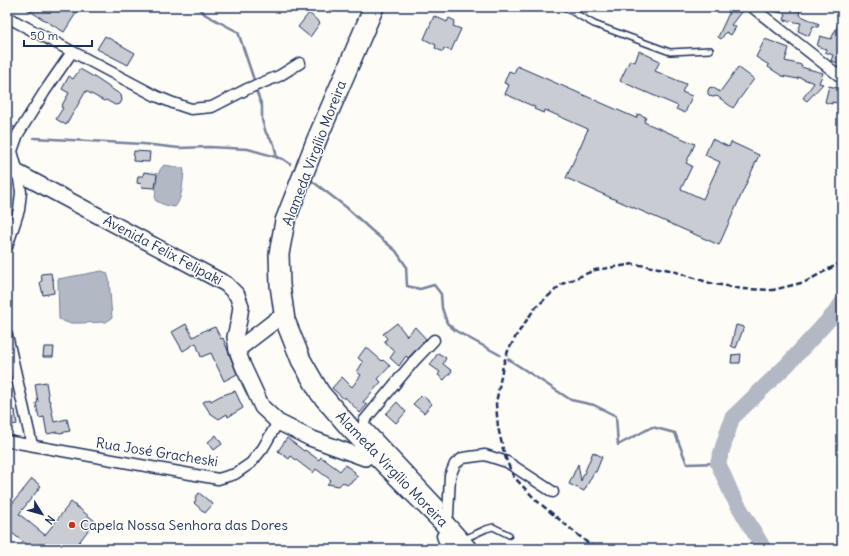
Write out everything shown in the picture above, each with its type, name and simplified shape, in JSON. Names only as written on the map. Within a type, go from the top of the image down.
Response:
[{"type":"highway","name":"Alameda Virgílio Moreira","points":[[364,7],[309,135],[276,219],[270,253],[270,285],[276,320],[292,364],[312,399],[365,458],[434,526],[453,539]]},
{"type":"highway","name":"Alameda Virgílio Moreira","points":[[374,7],[285,221],[279,254],[280,285],[285,320],[301,360],[320,393],[453,539]]},
{"type":"street","points":[[752,7],[842,78]]},
{"type":"street","points":[[7,17],[156,96],[191,109],[212,107],[247,89],[279,76],[300,63]]},
{"type":"street","points":[[7,247],[19,210],[21,192],[12,170],[12,151],[18,134],[72,52]]},
{"type":"street","name":"Avenida Felix Felipaki","points":[[12,170],[226,284],[237,295],[240,306],[239,320],[235,337],[237,350],[242,366],[262,407],[278,422],[310,438],[365,458]]},
{"type":"street","points":[[237,350],[276,320]]},
{"type":"street","points":[[7,335],[32,445]]},
{"type":"street","points":[[434,340],[414,361],[364,421],[364,425],[453,539]]},
{"type":"street","name":"Rua José Gracheski","points":[[7,441],[218,479],[235,474],[251,463],[263,448],[278,422]]},
{"type":"street","points":[[453,539],[450,476],[455,464],[463,458],[485,455],[507,462],[553,492]]},
{"type":"lane","points":[[564,7],[594,24],[670,52],[710,50]]},
{"type":"lane","points":[[453,539],[493,528],[509,536]]},
{"type":"shaded area","points":[[164,165],[183,168],[184,171],[181,195],[175,207],[164,205],[155,200],[157,176]]},
{"type":"shaded area","points":[[102,271],[107,273],[109,279],[112,318],[106,322],[81,323],[68,323],[59,319],[58,279]]},
{"type":"building","points":[[23,7],[80,7],[64,32]]},
{"type":"building","points":[[723,7],[745,7],[731,25],[736,27],[731,35],[726,32],[721,39],[718,37],[729,13]]},
{"type":"building","points":[[768,7],[789,7],[800,12],[799,15],[819,24],[818,27],[813,26],[809,36],[798,31],[801,23],[784,20],[786,14],[768,10]]},
{"type":"building","points":[[309,13],[320,23],[310,37],[298,27]]},
{"type":"building","points":[[434,16],[447,22],[449,18],[455,21],[453,26],[461,29],[451,51],[444,48],[443,52],[435,48],[436,45],[424,39]]},
{"type":"building","points":[[842,17],[842,53],[839,63],[831,61],[833,55],[825,52],[826,49],[817,46],[820,36],[831,39]]},
{"type":"building","points":[[105,36],[135,53],[128,65],[97,49]]},
{"type":"building","points":[[765,39],[789,48],[785,61],[802,65],[801,67],[823,73],[819,83],[823,84],[807,101],[803,98],[814,83],[798,77],[798,79],[782,76],[768,67],[769,65],[756,57]]},
{"type":"building","points":[[639,51],[660,61],[655,71],[686,84],[682,92],[692,96],[685,113],[676,109],[678,106],[620,81],[630,60],[635,62]]},
{"type":"building","points":[[517,66],[636,118],[638,114],[646,117],[644,122],[695,144],[686,163],[692,166],[681,189],[703,199],[720,162],[705,155],[712,139],[729,147],[731,142],[759,155],[719,245],[566,178],[588,129],[545,110],[544,113],[541,112],[534,109],[535,107],[505,94],[509,85],[504,83],[509,71],[514,73]]},
{"type":"building","points":[[738,67],[754,79],[733,108],[717,96],[710,96],[708,91],[709,88],[712,87],[720,92]]},
{"type":"building","points":[[80,69],[121,95],[122,100],[120,104],[115,105],[86,91],[66,125],[56,119],[63,108],[61,107],[69,93],[62,89],[69,76],[73,79]]},
{"type":"building","points":[[829,86],[841,89],[837,103],[832,102],[832,104],[825,102]]},
{"type":"building","points":[[134,151],[150,152],[149,162],[133,161]]},
{"type":"building","points":[[144,172],[157,174],[155,188],[141,187],[142,184],[137,183],[138,176],[143,176]]},
{"type":"building","points":[[51,273],[54,293],[43,295],[40,282],[42,281],[41,274]]},
{"type":"building","points":[[397,323],[407,336],[415,327],[426,339],[408,358],[406,356],[399,366],[390,358],[395,351],[385,343],[387,338],[383,334]]},
{"type":"building","points":[[186,324],[193,337],[207,329],[215,327],[221,339],[223,338],[237,374],[224,381],[211,353],[201,357],[196,343],[183,351],[172,332]]},
{"type":"building","points":[[736,325],[744,327],[736,348],[731,346]]},
{"type":"building","points":[[44,347],[54,347],[53,357],[43,357]]},
{"type":"building","points":[[366,347],[390,366],[378,379],[381,382],[363,402],[367,405],[360,413],[345,397],[344,399],[332,388],[342,377],[352,387],[361,375],[357,372],[363,362],[358,358]]},
{"type":"building","points":[[438,353],[446,358],[443,364],[452,371],[444,380],[438,375],[440,372],[430,365]]},
{"type":"building","points":[[741,354],[740,363],[731,363],[732,355]]},
{"type":"building","points":[[46,382],[54,422],[67,419],[70,431],[47,434],[44,417],[39,418],[36,403],[38,402],[35,384]]},
{"type":"building","points":[[235,391],[243,408],[228,417],[227,414],[219,419],[210,413],[203,402],[210,399],[211,401]]},
{"type":"building","points":[[422,395],[432,404],[424,413],[413,404]]},
{"type":"building","points":[[397,402],[406,412],[396,423],[386,414]]},
{"type":"building","points":[[15,410],[17,424],[7,426],[7,411]]},
{"type":"building","points":[[216,435],[222,444],[214,450],[208,442]]},
{"type":"building","points":[[287,438],[304,451],[305,450],[319,460],[321,457],[340,471],[345,465],[355,472],[354,474],[358,477],[347,485],[343,482],[339,486],[327,484],[331,480],[316,469],[313,473],[291,456],[289,459],[278,451]]},
{"type":"building","points":[[593,452],[602,457],[596,472],[594,472],[584,491],[569,484],[578,464],[581,481]]},
{"type":"building","points":[[32,479],[41,486],[19,514],[45,535],[71,502],[95,521],[74,549],[67,543],[62,549],[32,549],[7,529],[7,510]]},
{"type":"building","points":[[199,493],[213,504],[205,513],[194,503],[196,500],[195,498]]},
{"type":"waterway","points":[[197,7],[206,15],[238,32],[254,80]]},
{"type":"waterway","points":[[257,93],[262,106],[262,120],[266,133],[274,144],[277,158]]},
{"type":"waterway","points":[[7,125],[16,128]]},
{"type":"waterway","points":[[34,138],[143,144],[179,148],[209,147],[248,149],[283,159],[290,164]]},
{"type":"waterway","points":[[312,181],[346,207],[396,251],[406,266],[407,286],[420,289],[434,285],[441,294],[442,308],[447,323],[456,331],[500,355]]},
{"type":"waterway","points":[[764,549],[732,495],[718,463],[732,418],[787,365],[834,314],[842,303]]},
{"type":"waterway","points":[[508,359],[571,400],[594,405],[616,416],[618,445],[652,427],[675,433],[687,464],[718,463]]},
{"type":"railway","points":[[595,549],[537,501],[514,477],[503,449],[498,427],[496,404],[503,365],[516,336],[535,308],[562,284],[595,270],[634,264],[670,270],[710,283],[742,289],[773,290],[805,282],[842,261]]},
{"type":"place","name":"Capela Nossa Senhora das Dores","points":[[72,525]]}]
